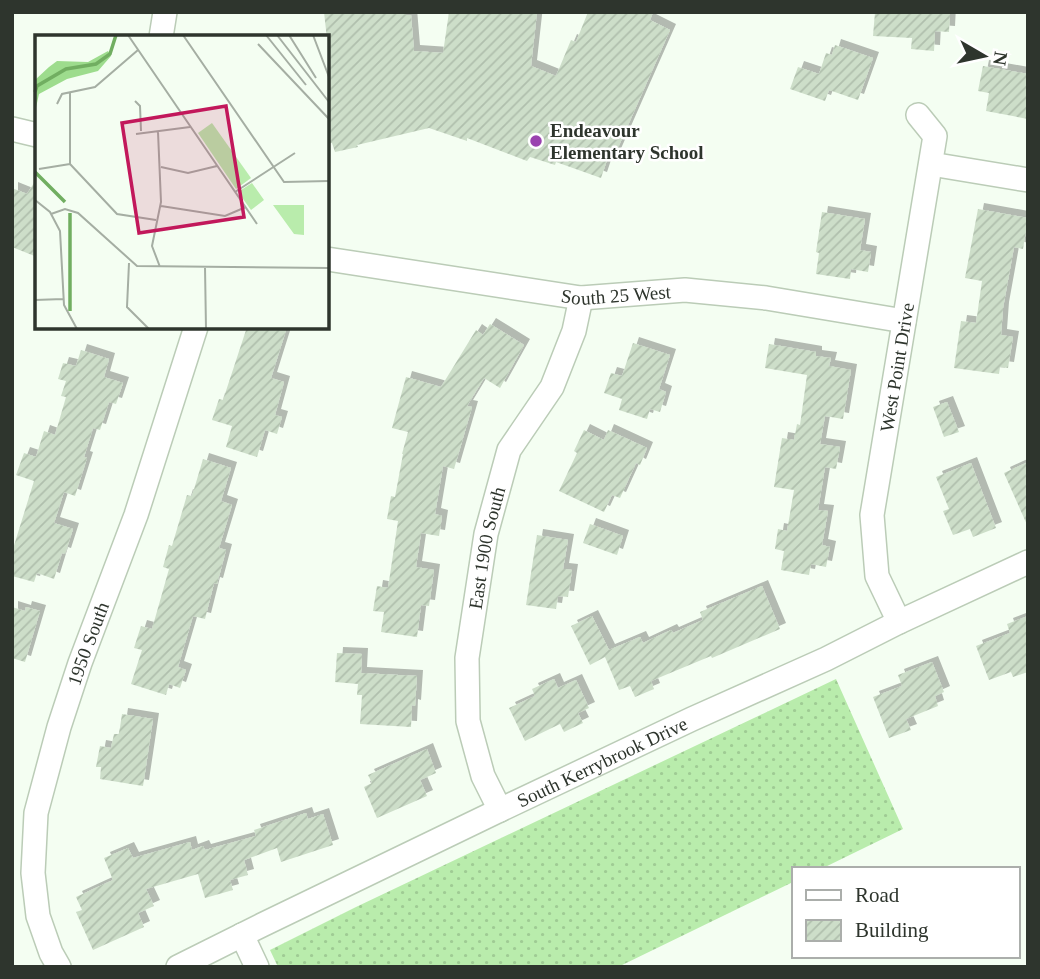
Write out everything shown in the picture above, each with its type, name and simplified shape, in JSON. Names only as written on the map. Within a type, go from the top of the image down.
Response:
[{"type":"street","points":[[161,35],[164,12]]},
{"type":"street","name":"West Point Drive","points":[[899,622],[877,576],[872,514],[935,136],[918,115]]},
{"type":"street","points":[[12,129],[35,135]]},
{"type":"street","points":[[931,164],[1028,180]]},
{"type":"street","name":"South 25 West","points":[[329,259],[581,298],[685,290],[766,298],[904,321]]},
{"type":"street","name":"East 1900 South","points":[[500,810],[484,776],[468,721],[467,658],[486,534],[509,450],[552,387],[574,331],[581,298]]},
{"type":"street","name":"1950 South","points":[[59,967],[38,916],[33,873],[36,813],[63,714],[136,515],[195,329]]},
{"type":"street","name":"South Kerrybrook Drive","points":[[178,967],[500,810],[1028,562]]},
{"type":"street","points":[[242,934],[257,967]]},
{"type":"green space","points":[[836,679],[903,829],[825,867],[792,867],[792,882],[618,967],[278,967],[270,950]]},
{"type":"building","name":"Endeavour Elementary School","points":[[324,12],[406,12],[406,15],[411,15],[414,51],[443,53],[449,12],[537,12],[531,66],[556,76],[571,40],[576,42],[588,12],[653,12],[650,20],[670,30],[613,159],[608,157],[601,178],[556,162],[555,165],[530,157],[527,161],[467,138],[467,141],[429,128],[335,152],[332,143],[329,144],[330,66],[329,35],[327,35]]},
{"type":"building","points":[[875,12],[950,12],[949,32],[935,31],[934,51],[911,49],[912,38],[873,36]]},
{"type":"building","points":[[835,45],[873,58],[858,100],[829,90],[825,101],[790,89],[798,67],[819,74],[826,53],[832,55]]},
{"type":"building","points":[[983,66],[1028,74],[1028,119],[986,111],[989,93],[978,91]]},
{"type":"building","points":[[35,181],[35,256],[12,247],[12,188],[27,194]]},
{"type":"building","points":[[978,209],[1028,218],[1023,249],[1014,247],[1001,335],[1013,337],[1008,368],[1000,367],[999,374],[954,368],[961,321],[976,323],[982,281],[965,278]]},
{"type":"building","points":[[822,212],[865,219],[860,250],[871,252],[868,272],[851,269],[850,279],[816,274],[819,253],[816,252]]},
{"type":"building","points":[[490,324],[524,345],[500,388],[484,378],[467,406],[472,407],[454,469],[443,466],[435,514],[442,516],[439,536],[421,533],[416,567],[434,570],[429,606],[421,605],[417,637],[381,632],[384,612],[373,611],[377,586],[388,588],[398,521],[387,519],[391,496],[395,497],[408,432],[392,428],[406,377],[441,387],[476,330],[483,335]]},
{"type":"building","points":[[246,329],[286,329],[271,378],[284,382],[275,415],[282,417],[277,434],[265,430],[257,457],[226,447],[232,426],[212,420],[219,399],[223,400]]},
{"type":"building","points":[[633,343],[670,355],[659,389],[666,392],[660,412],[650,409],[647,419],[619,410],[622,399],[604,393],[611,373],[622,376]]},
{"type":"building","points":[[769,344],[816,352],[816,356],[831,358],[829,366],[851,370],[843,419],[825,416],[820,444],[840,447],[836,469],[825,467],[818,510],[828,511],[822,545],[830,547],[826,567],[811,564],[809,575],[781,570],[784,551],[775,549],[778,529],[787,531],[794,490],[774,487],[782,438],[794,440],[797,424],[800,425],[807,375],[765,368]]},
{"type":"building","points":[[81,350],[109,359],[104,377],[123,383],[116,404],[109,402],[100,430],[93,428],[75,496],[64,492],[54,523],[73,529],[54,579],[37,573],[34,582],[12,576],[12,552],[34,481],[16,475],[24,453],[36,457],[44,431],[55,435],[66,397],[61,396],[66,381],[58,379],[63,363],[76,366]]},
{"type":"building","points":[[947,402],[959,432],[944,437],[933,407]]},
{"type":"building","points":[[584,430],[604,440],[608,430],[647,448],[640,465],[636,463],[620,498],[612,495],[604,512],[559,491],[577,453],[574,451]]},
{"type":"building","points":[[203,459],[231,468],[221,501],[232,505],[219,548],[226,550],[205,619],[193,616],[178,667],[186,670],[180,688],[169,684],[166,695],[131,684],[142,650],[134,648],[141,626],[152,629],[169,569],[163,567],[169,545],[172,546],[187,495],[192,496]]},
{"type":"building","points":[[1028,462],[1028,527],[1004,473]]},
{"type":"building","points":[[971,463],[996,528],[973,537],[970,529],[953,535],[943,511],[949,509],[936,477]]},
{"type":"building","points":[[590,524],[623,536],[617,555],[583,543]]},
{"type":"building","points":[[537,535],[568,540],[563,569],[572,570],[568,597],[558,596],[556,609],[526,605]]},
{"type":"building","points":[[762,586],[780,629],[651,681],[654,689],[635,697],[630,686],[619,690],[605,657],[590,665],[571,626],[592,616],[609,650],[640,637],[643,643],[671,630],[673,633],[703,620],[700,612]]},
{"type":"building","points":[[12,607],[25,611],[26,607],[40,611],[25,662],[12,658]]},
{"type":"building","points":[[1028,616],[1028,672],[1013,677],[1011,672],[989,680],[976,646],[1010,633],[1007,624]]},
{"type":"building","points":[[337,653],[362,654],[361,673],[417,676],[411,727],[360,724],[362,695],[357,695],[358,684],[335,682]]},
{"type":"building","points":[[932,662],[944,692],[935,696],[938,706],[906,719],[911,730],[889,738],[873,697],[902,686],[898,675]]},
{"type":"building","points":[[554,679],[558,688],[576,680],[589,708],[578,713],[583,723],[564,732],[560,724],[525,741],[509,708],[535,696],[532,689]]},
{"type":"building","points":[[122,714],[153,719],[143,786],[100,779],[101,767],[96,767],[100,746],[111,748],[114,734],[119,734]]},
{"type":"building","points":[[427,749],[436,773],[420,780],[427,796],[377,818],[364,787],[372,783],[368,775]]},
{"type":"building","points":[[306,813],[308,819],[323,814],[333,845],[281,862],[277,848],[244,860],[248,875],[230,880],[233,890],[205,898],[198,874],[146,889],[154,906],[138,913],[144,927],[93,950],[76,912],[82,910],[76,897],[113,880],[104,858],[128,848],[133,858],[190,842],[192,850],[203,846],[205,850],[256,836],[254,830]]},
{"type":"place","name":"Endeavour Elementary School","points":[[536,141]]}]
